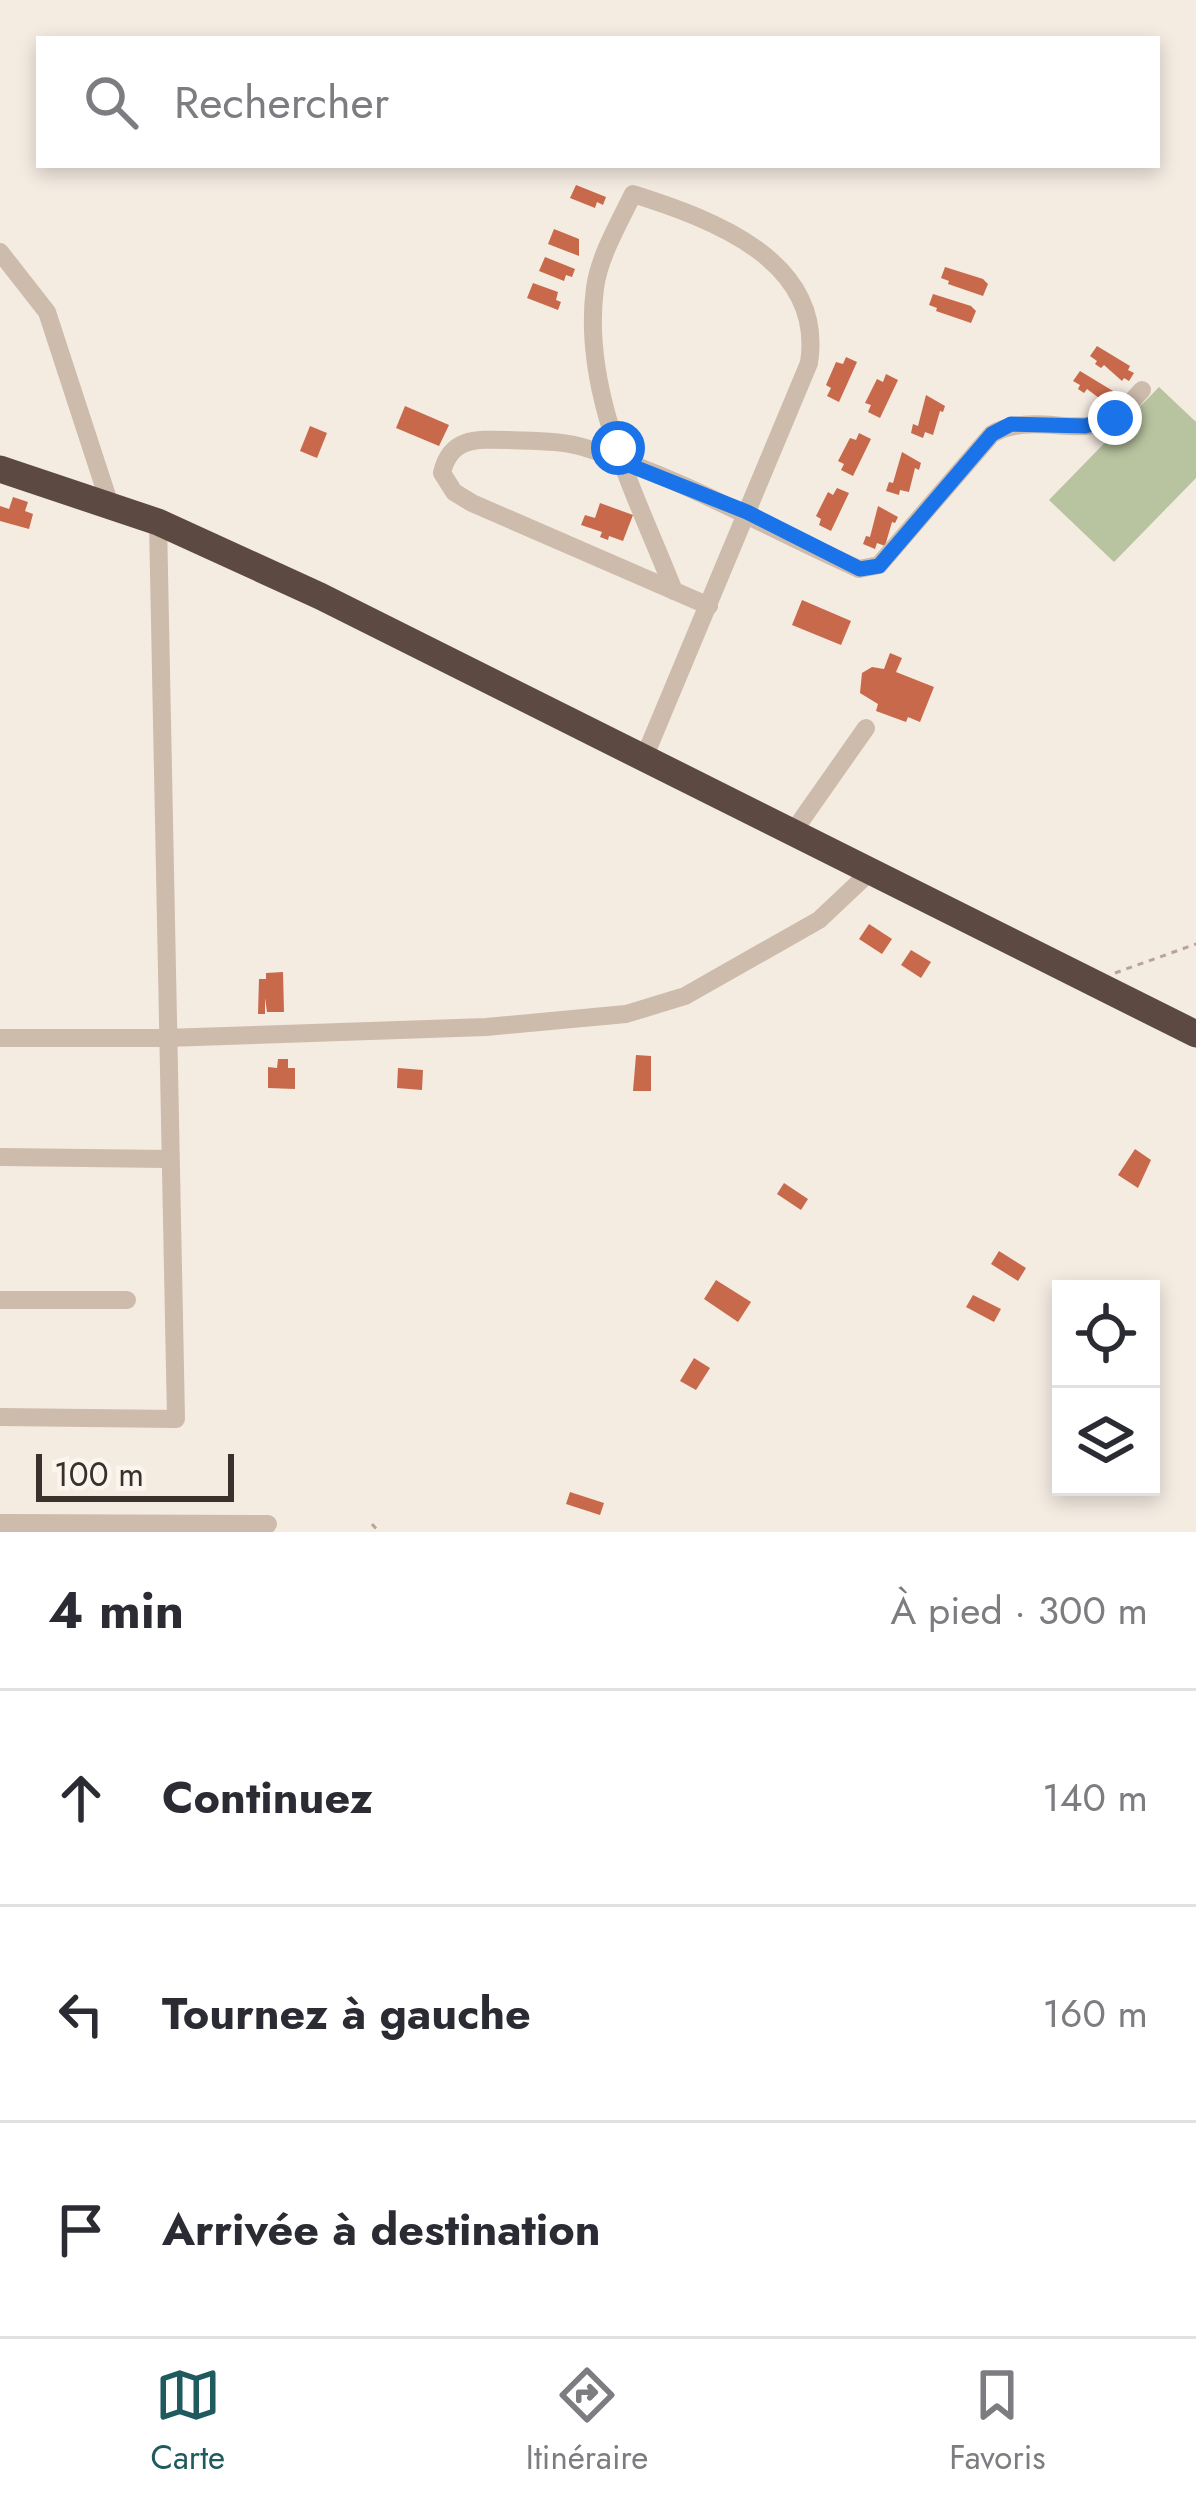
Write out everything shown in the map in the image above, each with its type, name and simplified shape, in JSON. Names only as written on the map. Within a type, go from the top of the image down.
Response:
[{"type":"highway","points":[[0,469],[158,522],[320,596],[1196,1034]]},
{"type":"street","points":[[644,758],[809,363],[813,339],[796,288],[773,260],[726,230],[633,194],[595,284],[593,334],[599,385],[674,591]]},
{"type":"street","points":[[0,252],[47,312],[110,505]]},
{"type":"street","points":[[709,606],[472,503],[454,492],[442,472],[446,454],[455,446],[488,440],[546,441],[587,448],[747,512],[860,569],[879,566],[992,434],[1011,424],[1085,426],[1115,418],[1142,390]]},
{"type":"street","points":[[0,1417],[176,1419],[158,522]]},
{"type":"street","points":[[793,832],[866,728]]},
{"type":"street","points":[[0,1038],[166,1038],[486,1027],[626,1014],[685,996],[819,920],[871,871]]},
{"type":"street","points":[[0,1157],[169,1159]]},
{"type":"street","points":[[0,1300],[127,1300]]},
{"type":"street","points":[[0,1523],[268,1524]]},
{"type":"path","points":[[1090,981],[1196,944]]},
{"type":"path","points":[[372,1524],[379,1532]]},
{"type":"green space","points":[[1159,387],[1196,422],[1196,478],[1114,562],[1049,500]]},
{"type":"building","points":[[576,185],[606,197],[603,205],[597,202],[595,208],[570,198]]},
{"type":"building","points":[[554,229],[579,239],[579,256],[548,244]]},
{"type":"building","points":[[545,257],[575,269],[572,277],[566,275],[564,281],[539,271]]},
{"type":"building","points":[[945,267],[983,279],[988,284],[983,296],[948,284],[941,278]]},
{"type":"building","points":[[533,283],[558,292],[558,310],[527,298]]},
{"type":"building","points":[[933,294],[971,306],[976,311],[971,323],[936,311],[929,305]]},
{"type":"building","points":[[1097,346],[1130,366],[1128,370],[1134,373],[1129,381],[1095,364],[1090,356]]},
{"type":"building","points":[[846,357],[857,362],[839,402],[827,396],[831,388],[826,385],[836,362],[843,364]]},
{"type":"building","points":[[1080,371],[1113,391],[1117,398],[1112,406],[1097,401],[1087,389],[1084,393],[1078,389],[1080,385],[1073,381]]},
{"type":"building","points":[[886,374],[898,380],[880,418],[868,412],[871,405],[865,403],[877,379],[883,382]]},
{"type":"building","points":[[926,395],[945,406],[933,435],[925,432],[923,438],[911,433],[913,424],[918,426]]},
{"type":"building","points":[[405,406],[449,425],[439,446],[396,428]]},
{"type":"building","points":[[310,426],[327,433],[317,458],[300,451]]},
{"type":"building","points":[[859,433],[871,439],[853,476],[841,470],[844,464],[838,461],[850,438],[856,440]]},
{"type":"building","points":[[902,452],[921,463],[919,470],[915,468],[909,492],[900,490],[899,495],[886,491]]},
{"type":"building","points":[[837,488],[849,493],[831,531],[819,525],[821,519],[816,516],[828,492],[833,495]]},
{"type":"building","points":[[13,497],[28,502],[25,511],[33,514],[29,529],[0,521],[0,506],[9,509]]},
{"type":"building","points":[[600,503],[633,515],[623,541],[600,537],[602,532],[581,525],[585,515],[595,518]]},
{"type":"building","points":[[878,506],[898,517],[885,546],[877,543],[875,549],[863,544],[870,537]]},
{"type":"building","points":[[802,600],[851,621],[841,645],[792,625]]},
{"type":"building","points":[[890,653],[902,658],[896,672],[934,687],[920,722],[876,711],[878,704],[860,693],[862,673],[872,667],[884,669]]},
{"type":"building","points":[[869,924],[892,939],[882,954],[859,939]]},
{"type":"building","points":[[911,950],[931,962],[921,978],[901,965]]},
{"type":"building","points":[[283,972],[284,1012],[267,1012],[265,998],[265,1014],[258,1014],[259,979],[266,979],[266,973]]},
{"type":"building","points":[[636,1055],[651,1056],[651,1091],[633,1091]]},
{"type":"building","points":[[278,1059],[288,1059],[288,1068],[295,1068],[295,1089],[268,1088],[268,1067],[277,1068]]},
{"type":"building","points":[[398,1068],[423,1070],[422,1090],[397,1088]]},
{"type":"building","points":[[1135,1149],[1151,1160],[1138,1188],[1118,1175]]},
{"type":"building","points":[[784,1183],[808,1199],[801,1210],[777,1194]]},
{"type":"building","points":[[999,1251],[1026,1268],[1018,1281],[991,1264]]},
{"type":"building","points":[[716,1280],[751,1302],[738,1322],[704,1299]]},
{"type":"building","points":[[973,1295],[1001,1309],[994,1322],[966,1307]]},
{"type":"building","points":[[694,1358],[710,1368],[696,1390],[680,1381]]},
{"type":"building","points":[[570,1492],[604,1503],[600,1515],[566,1504]]},
{"type":"route","points":[[618,448],[624,463],[747,512],[860,569],[879,566],[992,434],[1011,424],[1085,426],[1115,418]]}]
